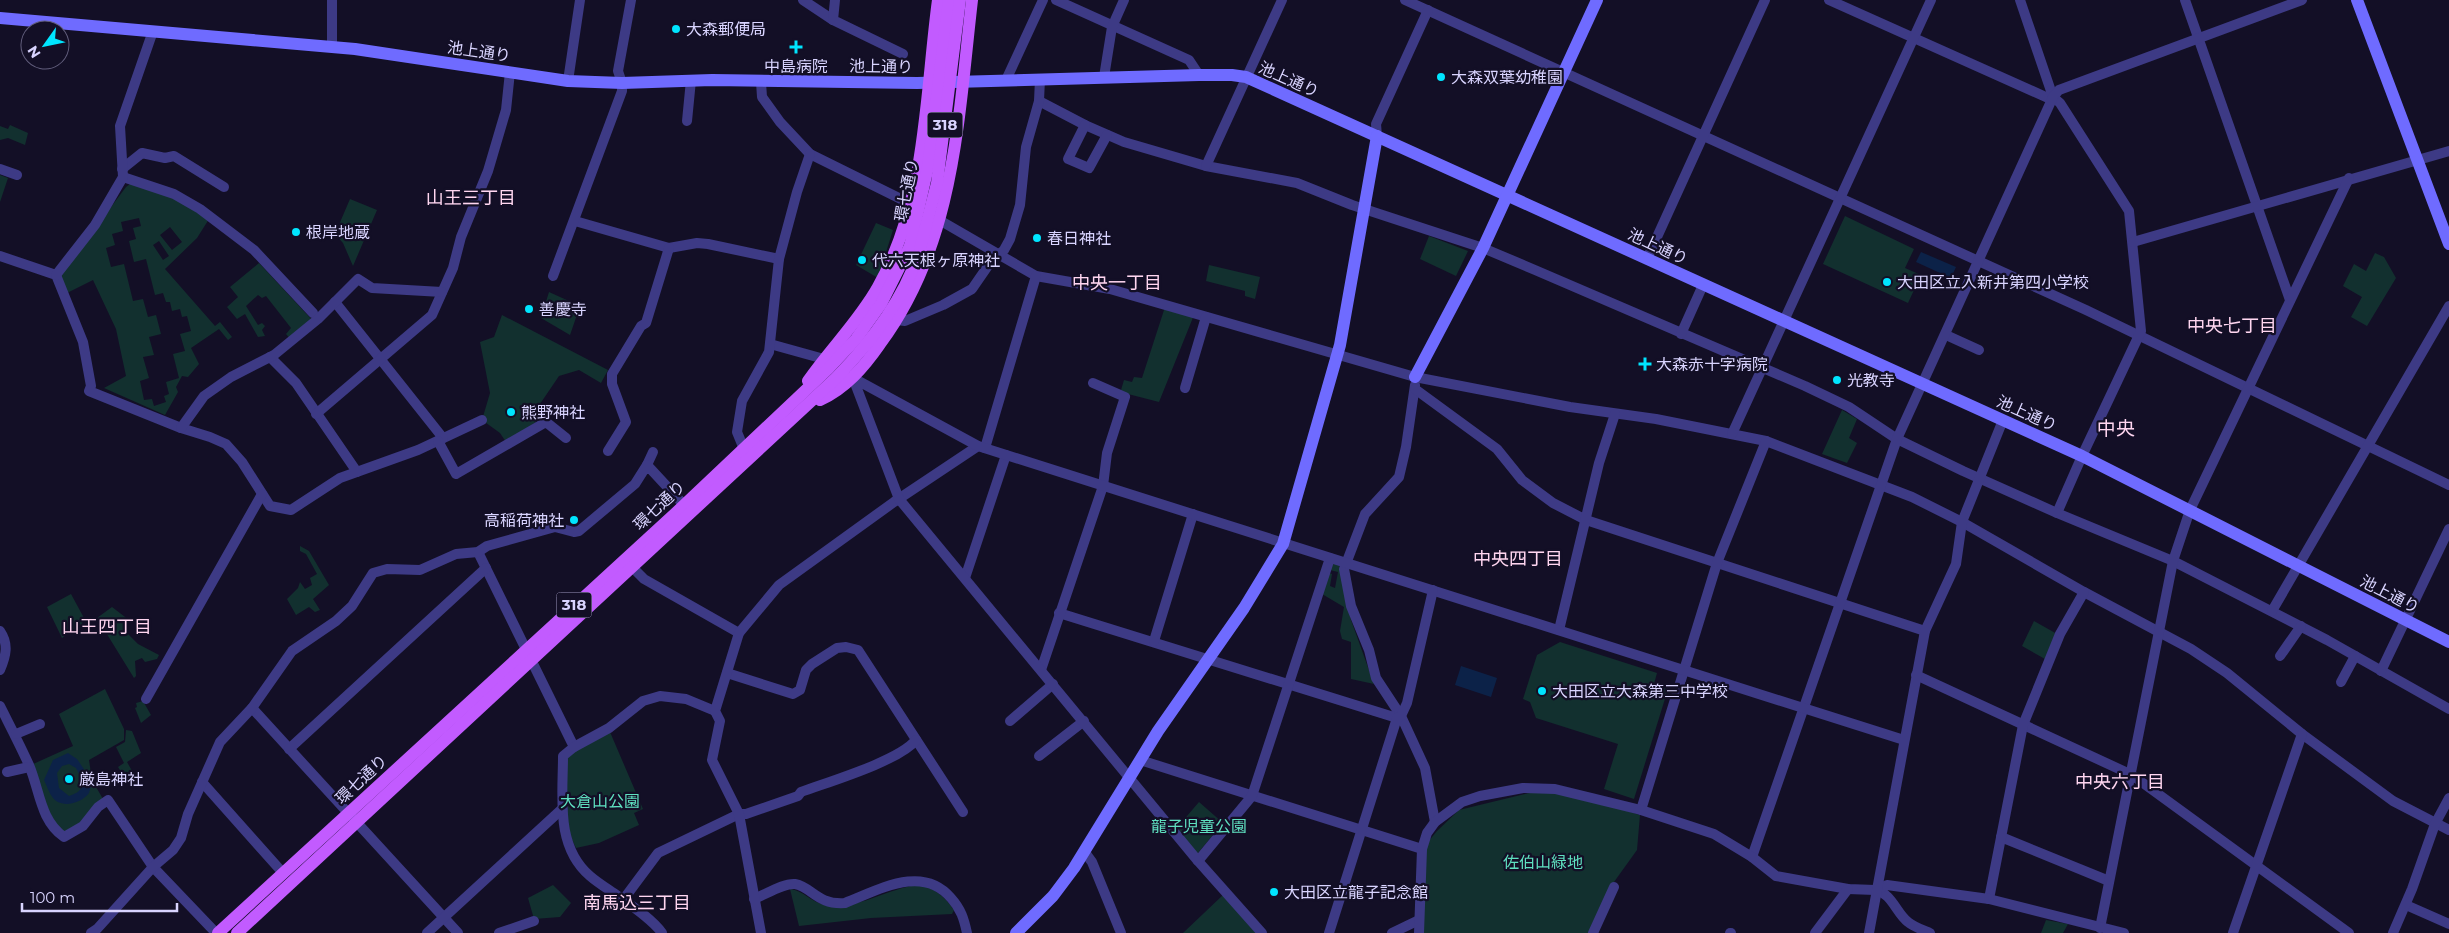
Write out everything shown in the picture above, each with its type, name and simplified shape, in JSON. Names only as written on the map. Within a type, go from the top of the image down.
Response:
[{"type":"main road","points":[[804,401],[824,359],[854,324],[878,287],[898,246],[911,204],[917,176],[938,0]]},
{"type":"main road","name":"環七通り","points":[[217,933],[283,873],[352,818],[530,662],[633,568],[804,401],[856,339],[885,298],[915,247],[928,167],[949,0]]},
{"type":"main road","name":"環七通り","points":[[237,933],[525,649],[744,449],[836,378],[861,350],[884,320],[906,281],[938,176],[960,0]]},
{"type":"main road","points":[[804,401],[836,391],[853,378],[897,320],[922,272],[941,221],[950,181],[972,0]]},
{"type":"main road","points":[[1415,383],[1483,248],[1597,0]]},
{"type":"main road","points":[[2357,0],[2449,244]]},
{"type":"main road","name":"池上通り","points":[[0,18],[332,47],[568,80],[622,83],[691,80],[928,82],[1199,75],[1246,77],[2082,456],[2449,642]]},
{"type":"main road","points":[[1016,933],[1060,888],[1140,760],[1244,608],[1283,544],[1337,354],[1377,136]]},
{"type":"street","points":[[332,0],[332,47]]},
{"type":"street","points":[[568,80],[580,0]]},
{"type":"street","points":[[553,276],[622,91],[622,83],[618,72],[631,0]]},
{"type":"street","points":[[803,0],[833,20],[903,54]]},
{"type":"street","points":[[833,20],[835,0]]},
{"type":"street","points":[[1006,80],[1043,0]]},
{"type":"street","points":[[1056,0],[1189,60],[1199,75]]},
{"type":"street","points":[[1104,78],[1112,26],[1124,0]]},
{"type":"street","points":[[1206,166],[1282,0]]},
{"type":"street","points":[[1405,0],[1979,262],[2449,485]]},
{"type":"street","points":[[1647,258],[1765,0]]},
{"type":"street","points":[[1829,0],[2048,98],[2053,97]]},
{"type":"street","points":[[1732,434],[1931,0]]},
{"type":"street","points":[[2020,0],[2053,97],[2060,103],[2129,211],[2141,331],[2057,514]]},
{"type":"street","points":[[2184,0],[2290,300]]},
{"type":"street","points":[[1752,857],[1802,707],[1897,439],[1924,384],[2053,97],[2059,90],[2302,0]]},
{"type":"street","points":[[1377,136],[1376,124],[1428,10]]},
{"type":"street","points":[[123,173],[120,126],[153,31]]},
{"type":"street","points":[[316,414],[432,315],[453,268],[461,237],[488,171],[506,110],[510,72]]},
{"type":"street","points":[[897,320],[905,320],[943,305],[972,289],[992,260],[1000,255],[1010,239],[1020,205],[1026,147],[1039,101],[1040,79]]},
{"type":"street","points":[[688,121],[691,80]]},
{"type":"street","points":[[761,82],[762,97],[780,122],[810,154],[911,204]]},
{"type":"street","points":[[1039,101],[1107,135],[1206,166],[1297,183],[1364,209],[1483,248],[1849,407],[1897,439],[2057,514],[2173,561],[2302,626],[2449,709]]},
{"type":"street","points":[[924,127],[941,121],[950,124],[956,130]]},
{"type":"street","points":[[1085,125],[1068,159],[1089,168],[1107,135]]},
{"type":"street","points":[[2133,242],[2449,150]]},
{"type":"street","points":[[56,275],[95,225],[123,173],[142,153],[165,158],[174,156],[224,187]]},
{"type":"street","points":[[744,449],[737,432],[742,401],[769,352],[779,260],[797,192],[810,154]]},
{"type":"street","points":[[0,169],[17,174]]},
{"type":"street","points":[[123,173],[174,194],[200,208],[254,250],[313,313]]},
{"type":"street","points":[[917,176],[932,186],[950,181]]},
{"type":"street","points":[[2092,929],[2109,881],[2173,561],[2190,510],[2349,178]]},
{"type":"street","points":[[941,221],[1036,276],[1110,288],[1337,354],[1415,383],[1473,390],[1766,441],[1881,484],[1962,522],[2084,592],[2191,649],[2227,673],[2302,734],[2393,801],[2449,830]]},
{"type":"street","points":[[574,222],[669,248],[708,244],[779,260]]},
{"type":"street","points":[[608,451],[626,422],[612,384],[612,374],[641,326],[646,323],[669,248]]},
{"type":"street","points":[[0,256],[56,275],[83,342],[91,386],[89,391],[226,444],[242,462],[270,506],[291,510],[309,500],[329,483],[418,450],[482,420]]},
{"type":"street","points":[[714,711],[739,633],[779,586],[899,499],[981,447],[1036,276]]},
{"type":"street","points":[[181,428],[204,396],[230,377],[270,357],[318,319],[358,279],[372,288],[442,292]]},
{"type":"street","points":[[1681,334],[1703,285]]},
{"type":"street","points":[[335,302],[382,359],[440,440],[456,474],[546,422],[566,438]]},
{"type":"street","points":[[2272,611],[2449,306]]},
{"type":"street","points":[[1185,388],[1206,317]]},
{"type":"street","points":[[1946,335],[1979,350]]},
{"type":"street","points":[[770,344],[824,359]]},
{"type":"street","points":[[270,357],[296,383],[357,472]]},
{"type":"street","points":[[853,378],[981,447],[1904,740]]},
{"type":"street","points":[[853,378],[899,499],[1198,861],[1262,933]]},
{"type":"street","points":[[1041,670],[1103,486],[1107,453],[1125,397],[1094,383]]},
{"type":"street","points":[[1415,383],[1497,449],[1522,480],[1553,503],[1586,520],[1925,631]]},
{"type":"street","points":[[1415,383],[1399,477],[1365,514],[1344,569],[1351,606],[1368,650],[1376,678],[1399,717],[1425,768],[1435,822]]},
{"type":"street","points":[[1559,630],[1599,463],[1615,414]]},
{"type":"street","points":[[1868,933],[1925,631],[1956,564],[1962,522],[2003,420]]},
{"type":"street","points":[[1641,810],[1717,563],[1766,441]]},
{"type":"street","points":[[90,933],[97,929],[153,867],[173,850],[182,838],[188,814],[220,742],[252,708],[288,656],[304,641],[336,621],[352,606],[373,573],[387,569],[420,570],[456,554],[478,552],[487,546],[555,527],[574,532],[579,531],[635,484],[653,452]]},
{"type":"street","points":[[965,578],[1006,455]]},
{"type":"street","points":[[647,465],[684,505]]},
{"type":"street","points":[[146,699],[262,494]]},
{"type":"street","points":[[1154,641],[1193,514]]},
{"type":"street","points":[[2381,671],[2449,529]]},
{"type":"street","points":[[478,552],[530,662],[574,747]]},
{"type":"street","points":[[1198,861],[1252,796],[1290,685],[1330,558]]},
{"type":"street","points":[[289,749],[486,568]]},
{"type":"street","points":[[633,568],[644,579],[739,633]]},
{"type":"street","points":[[1330,933],[1399,717],[1407,704],[1433,590]]},
{"type":"street","points":[[1989,899],[2023,725],[2060,634],[2084,592]]},
{"type":"street","points":[[1059,613],[1399,717]]},
{"type":"street","points":[[2280,656],[2302,626]]},
{"type":"street","points":[[0,631],[4,637],[7,653],[0,670]]},
{"type":"street","points":[[727,673],[793,694],[800,690],[806,670],[812,664],[837,648],[846,647],[858,650],[864,655],[963,812]]},
{"type":"street","points":[[2341,682],[2355,656]]},
{"type":"street","points":[[1916,675],[2130,774],[2348,933]]},
{"type":"street","points":[[1010,721],[1053,684]]},
{"type":"street","points":[[662,933],[623,900],[588,875],[576,860],[565,837],[562,809],[563,756],[574,747],[609,728],[643,701],[660,696],[686,699],[714,711],[720,721],[712,760],[739,814],[761,933]]},
{"type":"street","points":[[0,706],[16,734],[29,767],[40,804],[55,831],[64,837],[83,826],[98,807],[108,800],[153,867],[217,933]]},
{"type":"street","points":[[252,708],[458,933]]},
{"type":"street","points":[[1039,756],[1084,721]]},
{"type":"street","points":[[16,734],[40,724]]},
{"type":"street","points":[[2233,933],[2302,734]]},
{"type":"street","points":[[623,900],[658,853],[739,814],[746,814],[798,796],[801,792],[880,761],[911,746],[916,740]]},
{"type":"street","points":[[1140,760],[1422,849]]},
{"type":"street","points":[[6,772],[29,767]]},
{"type":"street","points":[[202,782],[283,873]]},
{"type":"street","points":[[1419,933],[1422,849],[1427,833],[1435,822],[1462,802],[1480,796],[1523,788],[1555,789],[1641,810],[1714,834],[1752,857],[1776,876],[1848,890],[1880,891],[1893,902],[1908,922],[1930,933]]},
{"type":"street","points":[[2393,933],[2406,905],[2435,824],[2449,798]]},
{"type":"street","points":[[427,933],[562,809]]},
{"type":"street","points":[[2001,837],[2109,881]]},
{"type":"street","points":[[1084,851],[1092,862],[1121,933]]},
{"type":"street","points":[[754,899],[796,884],[818,898],[836,904],[845,903],[897,884],[917,879],[934,884],[944,890],[959,907],[964,918],[966,933]]},
{"type":"street","points":[[1875,890],[1887,885],[1989,899],[2092,929],[2124,933]]},
{"type":"street","points":[[1593,933],[1614,887]]},
{"type":"street","points":[[1816,933],[1848,890]]},
{"type":"street","points":[[2406,905],[2449,924]]},
{"type":"street","points":[[1392,933],[1419,920]]},
{"type":"street","points":[[499,933],[534,921]]},
{"type":"green space","points":[[10,125],[28,133],[25,145],[8,138],[0,140],[0,126],[8,129]]},
{"type":"green space","points":[[0,175],[8,178],[0,202]]},
{"type":"green space","points":[[134,181],[175,196],[209,219],[197,238],[165,269],[215,326],[220,322],[232,337],[228,340],[219,329],[191,348],[199,364],[188,377],[182,376],[176,387],[178,392],[165,415],[104,388],[126,376],[116,329],[93,280],[67,293],[60,275],[126,187]],"holes":[[[139,218],[141,226],[133,228],[136,239],[129,241],[134,262],[146,259],[155,295],[163,293],[166,302],[170,302],[172,311],[180,309],[182,317],[187,316],[191,331],[180,334],[185,351],[173,354],[179,378],[166,382],[169,394],[164,396],[166,402],[154,406],[152,399],[144,400],[140,381],[149,378],[143,357],[154,355],[149,337],[161,334],[156,315],[148,317],[143,299],[133,301],[124,264],[111,267],[106,248],[115,245],[112,234],[123,231],[121,222]],[[170,227],[182,242],[172,250],[160,235]],[[159,241],[169,256],[163,260],[153,245]]]},
{"type":"green space","points":[[350,199],[377,210],[353,266],[343,243],[335,234]]},
{"type":"green space","points":[[1845,216],[1914,249],[1905,268],[1921,275],[1908,303],[1823,264]]},
{"type":"green space","points":[[876,223],[893,230],[878,278],[856,265]]},
{"type":"green space","points":[[1429,236],[1468,251],[1456,276],[1420,259]]},
{"type":"green space","points":[[2375,253],[2384,257],[2396,278],[2367,326],[2351,317],[2362,297],[2343,286],[2354,264],[2366,271]]},
{"type":"green space","points":[[259,263],[314,322],[291,340],[286,334],[291,328],[266,296],[262,298],[258,295],[246,306],[258,325],[262,323],[265,326],[262,330],[265,336],[258,337],[245,314],[237,319],[227,307],[238,297],[230,287]]},
{"type":"green space","points":[[1209,265],[1260,277],[1255,299],[1245,296],[1245,291],[1206,281]]},
{"type":"green space","points":[[549,292],[580,306],[570,335],[541,318]]},
{"type":"green space","points":[[1165,307],[1194,315],[1159,402],[1128,394],[1121,390],[1124,380],[1132,382],[1134,377],[1142,378]]},
{"type":"green space","points":[[502,315],[608,370],[601,383],[579,370],[559,376],[540,404],[536,422],[506,442],[500,433],[482,420],[490,393],[480,342],[494,337]]},
{"type":"green space","points":[[1842,410],[1857,419],[1849,438],[1857,443],[1847,463],[1822,454]]},
{"type":"green space","points":[[300,546],[309,551],[329,585],[313,599],[320,610],[315,612],[309,607],[296,615],[287,599],[298,588],[300,582],[305,589],[312,585],[310,578],[317,574],[306,554],[300,551]]},
{"type":"green space","points":[[1331,562],[1339,565],[1351,620],[1374,684],[1351,679],[1351,642],[1342,639],[1340,631],[1344,607],[1322,594]],"holes":[[[1330,570],[1338,572],[1335,588],[1330,586],[1332,574],[1329,573]]]},
{"type":"green space","points":[[71,594],[84,618],[82,624],[62,638],[47,607]]},
{"type":"green space","points":[[112,607],[129,620],[124,630],[138,644],[159,655],[157,659],[145,662],[142,658],[135,661],[136,676],[134,678],[97,618]]},
{"type":"green space","points":[[2034,621],[2057,634],[2045,659],[2022,646]]},
{"type":"green space","points":[[1560,642],[1657,673],[1654,684],[1668,689],[1634,799],[1604,789],[1618,744],[1536,718],[1530,702],[1523,699],[1537,655]]},
{"type":"green space","points":[[105,689],[124,729],[124,740],[89,760],[92,780],[103,799],[84,822],[64,837],[43,802],[31,765],[73,746],[59,714]]},
{"type":"green space","points":[[143,701],[151,715],[141,723],[135,708],[137,707],[136,703]]},
{"type":"green space","points":[[126,730],[132,731],[141,753],[127,762],[136,778],[128,783],[118,767],[124,763],[116,747],[125,742]]},
{"type":"green space","name":"大倉山公園","points":[[610,732],[643,809],[634,813],[639,825],[599,843],[576,848],[567,829],[565,757]]},
{"type":"green space","name":"佐伯山緑地","points":[[1546,789],[1555,789],[1640,815],[1637,850],[1614,882],[1599,911],[1591,933],[1423,933],[1422,849],[1437,831],[1459,810]]},
{"type":"green space","name":"龍子児童公園","points":[[1199,802],[1223,823],[1197,854],[1175,830]]},
{"type":"green space","points":[[553,885],[571,903],[560,917],[534,919],[528,898]]},
{"type":"green space","points":[[916,885],[933,890],[942,896],[954,910],[952,914],[871,918],[799,926],[790,889],[820,904],[837,906],[849,905]]},
{"type":"green space","points":[[1223,895],[1256,933],[1183,933]]},
{"type":"green space","points":[[2046,920],[2068,924],[2063,933],[2041,933]]},
{"type":"water","points":[[1921,252],[1956,267],[1951,278],[1916,262]]},
{"type":"water","points":[[1461,666],[1497,678],[1491,697],[1455,685]]},
{"type":"water","points":[[68,753],[77,759],[92,781],[86,797],[77,802],[66,804],[53,798],[44,780],[53,760]],"holes":[[[69,764],[76,768],[83,782],[82,788],[69,796],[59,788],[57,773],[62,766]]]},
{"type":"place","name":"大森郵便局","points":[[676,29]]},
{"type":"place","name":"中島病院","points":[[796,47]]},
{"type":"place","name":"大森双葉幼稚園","points":[[1441,77]]},
{"type":"place","name":"根岸地蔵","points":[[296,232]]},
{"type":"place","name":"春日神社","points":[[1037,238]]},
{"type":"place","name":"代六天根ヶ原神社","points":[[862,260]]},
{"type":"place","name":"大田区立入新井第四小学校","points":[[1887,282]]},
{"type":"place","name":"善慶寺","points":[[529,309]]},
{"type":"place","name":"大森赤十字病院","points":[[1645,364]]},
{"type":"place","name":"光教寺","points":[[1837,380]]},
{"type":"place","name":"熊野神社","points":[[511,412]]},
{"type":"place","name":"高稲荷神社","points":[[574,520]]},
{"type":"place","name":"大田区立大森第三中学校","points":[[1542,691]]},
{"type":"place","name":"厳島神社","points":[[69,779]]},
{"type":"place","name":"大田区立龍子記念館","points":[[1274,892]]},
{"type":"district","name":"山王三丁目","points":[[471,198]]},
{"type":"district","name":"中央一丁目","points":[[1117,283]]},
{"type":"district","name":"中央七丁目","points":[[2232,326]]},
{"type":"district","name":"中央","points":[[2116,428]]},
{"type":"district","name":"中央四丁目","points":[[1518,559]]},
{"type":"district","name":"山王四丁目","points":[[107,627]]},
{"type":"district","name":"中央六丁目","points":[[2120,782]]},
{"type":"district","name":"南馬込三丁目","points":[[637,903]]}]
